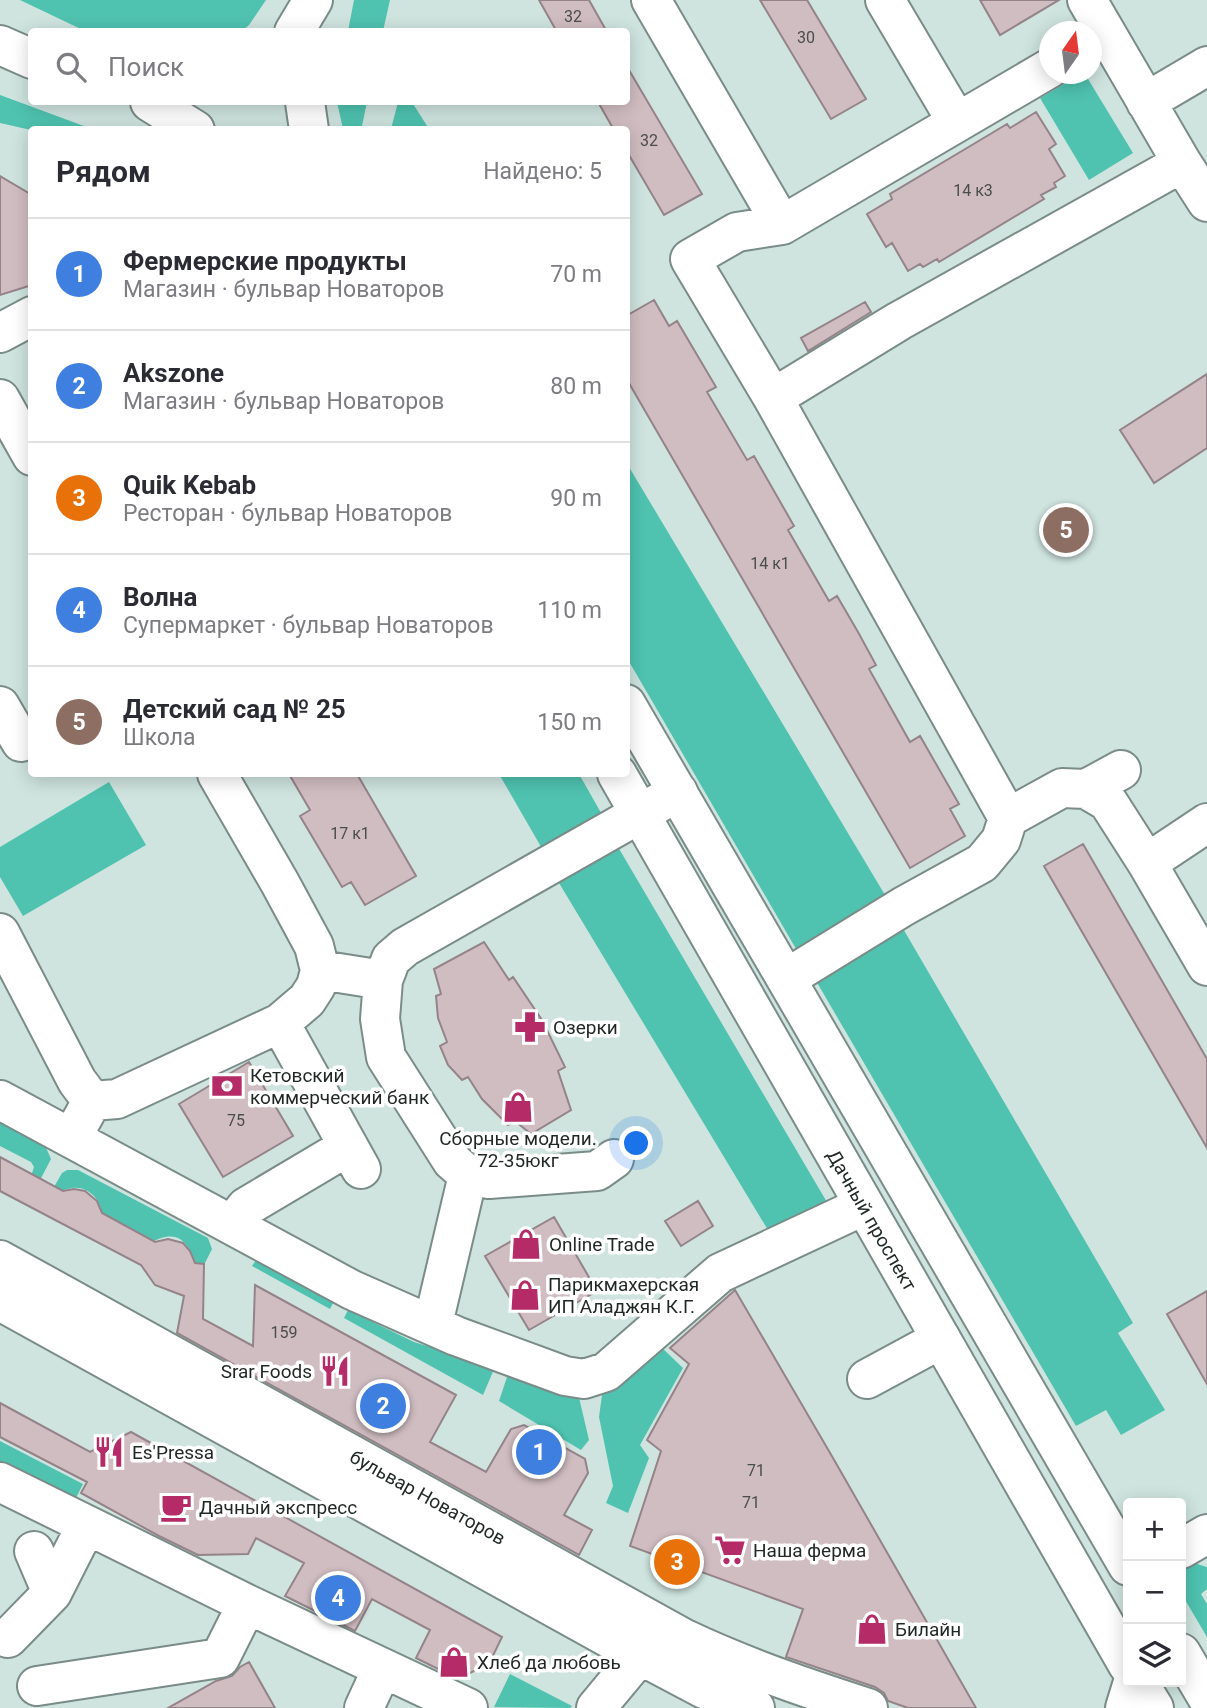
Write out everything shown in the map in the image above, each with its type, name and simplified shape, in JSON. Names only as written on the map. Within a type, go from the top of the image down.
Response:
[{"type":"main road","points":[[650,0],[782,225]]},
{"type":"main road","points":[[886,0],[957,122]]},
{"type":"main road","points":[[1087,0],[1093,21]]},
{"type":"main road","points":[[1102,43],[1146,102],[1207,202]]},
{"type":"main road","points":[[0,45],[28,57]]},
{"type":"main road","points":[[1146,102],[1207,66]]},
{"type":"main road","points":[[1008,818],[773,398],[690,259],[737,232],[782,225],[1039,74]]},
{"type":"main road","points":[[155,105],[189,126]]},
{"type":"main road","points":[[305,105],[308,126]]},
{"type":"main road","points":[[773,398],[899,321],[1182,163]]},
{"type":"main road","points":[[0,333],[28,318]]},
{"type":"main road","points":[[0,400],[28,449]]},
{"type":"main road","points":[[0,706],[18,745]]},
{"type":"main road","points":[[630,711],[1125,1561]]},
{"type":"main road","points":[[1086,789],[1121,770]]},
{"type":"main road","points":[[92,1101],[117,1098],[280,1023],[307,1000],[316,986],[320,970],[314,946],[219,777]]},
{"type":"main road","name":"Дачный проспект","points":[[619,777],[1123,1656]]},
{"type":"main road","points":[[787,978],[904,906],[982,863],[1000,840],[1008,818],[1062,788],[1086,789],[1108,802],[1207,966]]},
{"type":"main road","points":[[614,1159],[597,1171],[489,1179],[468,1175],[452,1160],[386,1057],[380,1019],[383,980],[391,959],[405,947],[678,792]]},
{"type":"main road","points":[[1147,863],[1207,823]]},
{"type":"main road","points":[[0,933],[77,1081],[92,1101]]},
{"type":"main road","points":[[320,970],[383,980]]},
{"type":"main road","points":[[233,1224],[246,1207],[354,1158],[280,1023]]},
{"type":"main road","points":[[0,1100],[352,1290],[456,1336],[565,1377],[584,1379],[606,1372],[720,1273],[863,1206]]},
{"type":"main road","points":[[72,1137],[92,1101]]},
{"type":"main road","points":[[433,1324],[468,1175]]},
{"type":"main road","name":"бульвар Новаторов","points":[[0,1261],[685,1639],[779,1679],[868,1708]]},
{"type":"main road","name":"бульвар Новаторов","points":[[0,1301],[640,1655],[704,1689],[755,1708]]},
{"type":"main road","points":[[867,1379],[941,1339]]},
{"type":"main road","points":[[0,1482],[247,1604],[468,1708]]},
{"type":"main road","points":[[86,1526],[52,1593],[4,1638],[43,1697],[220,1658],[247,1604]]},
{"type":"main road","points":[[34,1551],[52,1593]]},
{"type":"main road","points":[[596,1708],[640,1655]]},
{"type":"main road","points":[[1186,1661],[1207,1697]]},
{"type":"main road","points":[[364,1708],[382,1669]]},
{"type":"main road","points":[[1125,1708],[1131,1687]]},
{"type":"main road","points":[[1141,1687],[1154,1708]]},
{"type":"green space","points":[[20,0],[266,0],[246,28],[79,28]]},
{"type":"green space","points":[[354,0],[390,0],[384,28],[349,28]]},
{"type":"green space","points":[[1064,84],[1091,84],[1133,153],[1089,180],[1040,98]]},
{"type":"green space","points":[[0,95],[84,126],[28,126],[28,129],[0,123]]},
{"type":"green space","points":[[338,105],[366,105],[362,126],[342,126]]},
{"type":"green space","points":[[397,105],[414,105],[427,126],[392,126]]},
{"type":"green space","points":[[630,469],[888,900],[799,954],[630,663]]},
{"type":"green space","points":[[501,777],[581,777],[604,818],[544,852]]},
{"type":"green space","points":[[109,782],[146,845],[23,916],[0,877],[0,847]]},
{"type":"green space","points":[[618,847],[831,1209],[771,1235],[559,883]]},
{"type":"green space","points":[[898,920],[1133,1323],[1118,1333],[1165,1410],[1121,1435],[1106,1410],[1076,1426],[812,974]]},
{"type":"green space","points":[[0,1120],[44,1143],[51,1159],[37,1186],[29,1182],[34,1167],[31,1162],[0,1146]]},
{"type":"green space","points":[[78,1170],[208,1238],[212,1249],[200,1273],[189,1249],[179,1238],[172,1236],[152,1242],[102,1215],[97,1199],[84,1189],[72,1188],[50,1194],[62,1173]]},
{"type":"green space","points":[[256,1260],[333,1303],[330,1309],[252,1266]]},
{"type":"green space","points":[[348,1310],[414,1342],[495,1367],[483,1395],[344,1318]]},
{"type":"green space","points":[[658,1344],[683,1368],[640,1445],[649,1458],[628,1513],[606,1503],[613,1486],[599,1417],[602,1395]]},
{"type":"green space","points":[[508,1374],[577,1389],[589,1440],[581,1450],[499,1401]]},
{"type":"green space","points":[[0,1441],[83,1484],[72,1506],[0,1469]]},
{"type":"green space","points":[[1186,1561],[1207,1567],[1207,1589],[1201,1594],[1207,1604],[1207,1637],[1186,1601]]},
{"type":"green space","points":[[510,1674],[572,1706],[494,1707]]},
{"type":"building","points":[[539,0],[589,0],[605,28],[555,28]]},
{"type":"building","points":[[760,0],[807,0],[866,99],[831,119]]},
{"type":"building","points":[[980,0],[1059,0],[1000,35]]},
{"type":"building","points":[[630,72],[702,194],[664,215],[630,157],[630,126],[612,126],[600,105],[630,105]]},
{"type":"building","points":[[1036,112],[1056,144],[1049,149],[1065,176],[1054,183],[1056,187],[1041,195],[1044,199],[939,262],[937,259],[908,271],[892,243],[886,247],[867,214],[892,199],[890,194],[1007,124],[1010,128]]},
{"type":"building","points":[[0,176],[28,193],[28,286],[0,295]]},
{"type":"building","points":[[654,300],[669,326],[677,321],[716,387],[707,392],[747,460],[754,456],[794,526],[788,530],[829,601],[837,596],[858,632],[876,665],[869,669],[910,742],[920,736],[959,804],[950,809],[965,836],[910,868],[630,385],[630,314]]},
{"type":"building","points":[[865,302],[871,312],[808,351],[801,338]]},
{"type":"building","points":[[1207,374],[1207,448],[1154,483],[1120,430]]},
{"type":"building","points":[[291,777],[359,777],[416,876],[365,905],[351,882],[342,887],[300,816],[310,810]]},
{"type":"building","points":[[1083,844],[1207,1059],[1207,1148],[1044,866]]},
{"type":"building","points":[[484,942],[509,980],[513,977],[542,1020],[565,1067],[558,1071],[571,1110],[531,1134],[515,1121],[508,1125],[482,1099],[468,1077],[462,1080],[448,1065],[440,1046],[447,1042],[438,1018],[436,996],[441,994],[434,969]]},
{"type":"building","points":[[249,1062],[293,1136],[223,1177],[179,1104]]},
{"type":"building","points":[[0,1157],[63,1191],[85,1191],[97,1201],[102,1213],[155,1242],[168,1239],[183,1243],[195,1263],[204,1264],[203,1319],[253,1346],[255,1285],[456,1395],[430,1442],[486,1472],[511,1429],[524,1425],[585,1459],[588,1473],[564,1515],[592,1530],[579,1555],[177,1333],[184,1296],[155,1285],[141,1265],[0,1191]]},
{"type":"building","points":[[698,1201],[713,1226],[681,1246],[665,1221]]},
{"type":"building","points":[[554,1217],[597,1291],[529,1330],[485,1256]]},
{"type":"building","points":[[735,1290],[976,1708],[908,1708],[888,1701],[884,1693],[875,1687],[786,1657],[803,1609],[630,1546],[661,1451],[647,1440],[689,1364],[670,1348]]},
{"type":"building","points":[[1207,1291],[1207,1384],[1167,1314]]},
{"type":"building","points":[[0,1403],[90,1452],[131,1432],[502,1637],[488,1666],[458,1679],[416,1658],[430,1630],[372,1599],[355,1631],[285,1596],[304,1563],[256,1538],[248,1554],[198,1555],[159,1536],[81,1493],[87,1482],[0,1437]]},
{"type":"building","points":[[249,1662],[275,1708],[168,1708],[216,1681],[232,1676]]},
{"type":"place","name":"Детский сад № 25","points":[[1066,530]]},
{"type":"place","name":"Озерки","points":[[530,1027]]},
{"type":"place","name":"Кетовский коммерческий банк","points":[[227,1086]]},
{"type":"place","name":"Сборные модели. 72-35юкг","points":[[518,1107]]},
{"type":"place","name":"Online Trade","points":[[526,1244]]},
{"type":"place","name":"Парикмахерская ИП Аладжян К.Г.","points":[[525,1295]]},
{"type":"place","name":"Srar Foods","points":[[335,1371]]},
{"type":"place","name":"Akszone","points":[[383,1406]]},
{"type":"place","name":"Es'Pressa","points":[[109,1452]]},
{"type":"place","name":"Фермерские продукты","points":[[539,1452]]},
{"type":"place","name":"Дачный экспресс","points":[[176,1507]]},
{"type":"place","name":"Наша ферма","points":[[730,1550]]},
{"type":"place","name":"Quik Kebab","points":[[677,1562]]},
{"type":"place","name":"Волна","points":[[338,1598]]},
{"type":"place","name":"Билайн","points":[[872,1629]]},
{"type":"place","name":"Хлеб да любовь","points":[[454,1662]]}]
